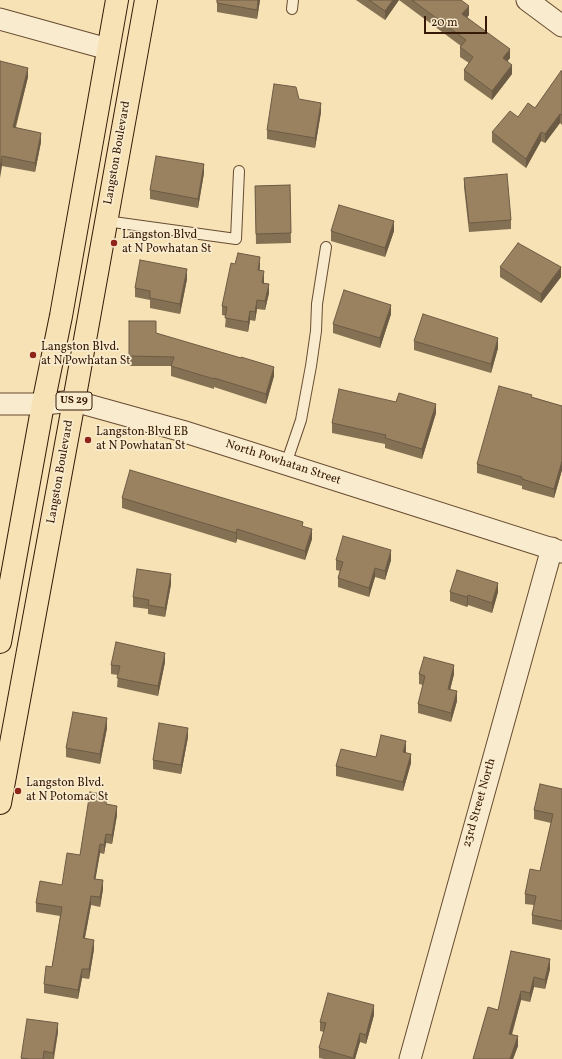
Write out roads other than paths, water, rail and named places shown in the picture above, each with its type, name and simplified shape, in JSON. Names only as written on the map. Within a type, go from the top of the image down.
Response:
[{"type":"main road","name":"US 29","points":[[0,642],[43,404],[61,316],[117,0]]},
{"type":"main road","name":"Langston Boulevard","points":[[0,802],[146,0]]},
{"type":"street","points":[[527,0],[562,26]]},
{"type":"street","points":[[0,19],[108,48]]},
{"type":"street","name":"North Powhatan Street","points":[[0,404],[43,404],[74,401],[182,431],[557,550]]},
{"type":"street","name":"23rd Street North","points":[[410,1059],[557,550]]},
{"type":"lane","points":[[106,221],[236,240],[239,171]]},
{"type":"lane","points":[[286,464],[301,420],[311,366],[316,331],[317,304],[326,247]]},
{"type":"place","name":"Langston Blvd at N Powhatan St","points":[[114,243]]},
{"type":"place","name":"Langston Blvd. at N Powhatan St","points":[[33,355]]},
{"type":"place","name":"Langston Blvd EB at N Powhatan St","points":[[88,440]]},
{"type":"place","name":"Langston Blvd. at N Potomac St","points":[[18,791]]}]
